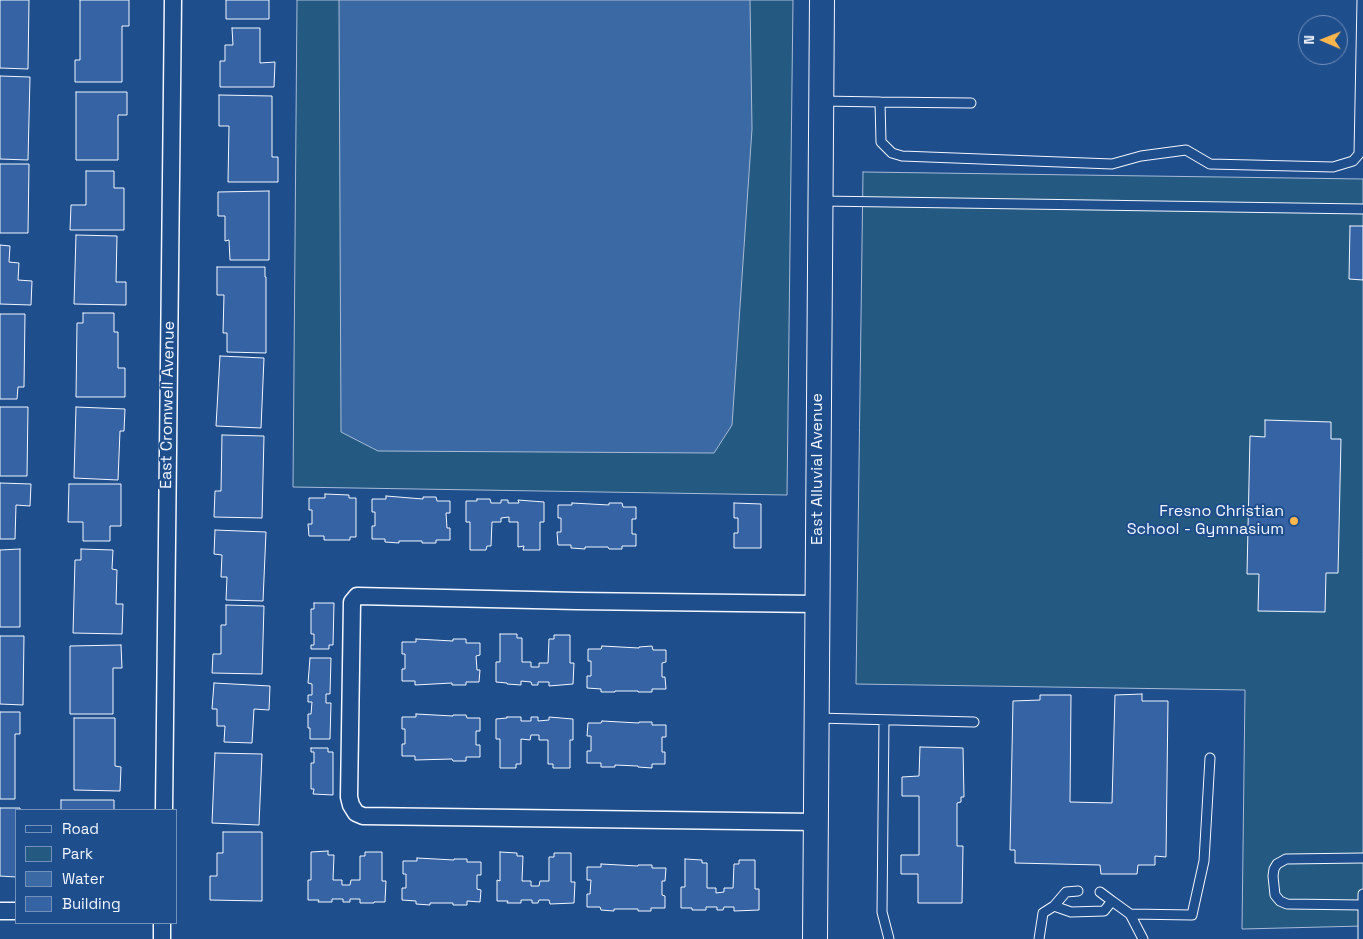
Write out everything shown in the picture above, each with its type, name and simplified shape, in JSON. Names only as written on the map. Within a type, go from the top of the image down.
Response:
[{"type":"main road","name":"East Alluvial Avenue","points":[[815,939],[822,0]]},
{"type":"street","name":"East Cromwell Avenue","points":[[164,809],[173,0]]},
{"type":"street","points":[[816,822],[363,816],[356,813],[351,805],[349,796],[352,602],[357,596],[817,604]]},
{"type":"street","points":[[0,911],[15,911]]},
{"type":"street","points":[[162,924],[162,939]]},
{"type":"lane","points":[[880,102],[882,142],[892,153],[902,156],[1112,164],[1141,156],[1186,150],[1210,164],[1332,167],[1354,161],[1359,154],[1362,0]]},
{"type":"lane","points":[[822,101],[971,103]]},
{"type":"lane","points":[[821,202],[1363,209]]},
{"type":"lane","points":[[817,718],[974,722]]},
{"type":"lane","points":[[884,720],[882,912],[889,939]]},
{"type":"lane","points":[[1130,914],[1192,915],[1204,861],[1210,758]]},
{"type":"lane","points":[[1362,905],[1287,904],[1280,901],[1275,894],[1273,876],[1277,864],[1286,859],[1363,858]]},
{"type":"lane","points":[[1039,939],[1043,913],[1054,906],[1066,892],[1078,891]]},
{"type":"lane","points":[[1100,892],[1130,914],[1143,939]]},
{"type":"lane","points":[[1363,894],[1363,939]]},
{"type":"lane","points":[[1054,906],[1071,912],[1104,911],[1112,902]]},
{"type":"green space","points":[[297,0],[793,0],[787,495],[293,487]]},
{"type":"green space","points":[[863,172],[1363,179],[1363,926],[1242,929],[1245,690],[856,684]]},
{"type":"water","points":[[339,0],[750,0],[752,129],[732,425],[714,453],[378,451],[341,432]]},
{"type":"building","points":[[0,0],[29,0],[28,69],[0,68]]},
{"type":"building","points":[[80,0],[129,0],[129,26],[122,26],[122,82],[75,82],[75,60],[80,60]]},
{"type":"building","points":[[226,0],[269,0],[269,19],[226,19]]},
{"type":"building","points":[[232,28],[260,28],[260,63],[275,62],[274,87],[220,87],[220,61],[225,61],[225,45],[233,45]]},
{"type":"building","points":[[0,76],[30,77],[28,160],[0,159]]},
{"type":"building","points":[[76,92],[127,92],[127,115],[118,115],[118,160],[76,160]]},
{"type":"building","points":[[219,95],[272,96],[272,157],[278,157],[278,182],[228,182],[229,126],[219,126]]},
{"type":"building","points":[[0,164],[29,164],[28,233],[0,233]]},
{"type":"building","points":[[86,171],[114,171],[114,188],[124,188],[124,230],[70,230],[71,205],[86,205]]},
{"type":"building","points":[[269,191],[269,260],[230,260],[229,240],[225,241],[225,216],[218,216],[218,192]]},
{"type":"building","points":[[1350,226],[1363,226],[1363,280],[1349,279]]},
{"type":"building","points":[[76,235],[117,236],[116,282],[126,282],[126,305],[74,304]]},
{"type":"building","points":[[0,245],[10,246],[9,262],[19,263],[18,280],[32,281],[31,305],[0,304]]},
{"type":"building","points":[[217,267],[265,267],[266,353],[227,352],[227,333],[223,333],[224,295],[217,295]]},
{"type":"building","points":[[83,313],[114,313],[114,332],[118,332],[118,368],[125,368],[125,397],[76,397],[77,323],[83,323]]},
{"type":"building","points":[[0,314],[25,314],[24,387],[18,387],[17,399],[0,399]]},
{"type":"building","points":[[220,356],[264,358],[261,428],[216,426]]},
{"type":"building","points":[[0,407],[28,407],[27,476],[0,476]]},
{"type":"building","points":[[76,407],[125,409],[124,431],[120,431],[118,480],[74,478]]},
{"type":"building","name":"Fresno Christian School - Gymnasium","points":[[1265,420],[1331,422],[1331,439],[1341,439],[1338,573],[1326,573],[1325,612],[1258,611],[1259,574],[1247,574],[1250,436],[1265,437]]},
{"type":"building","points":[[222,435],[264,436],[262,518],[214,517],[215,491],[221,491]]},
{"type":"building","points":[[0,483],[31,484],[30,506],[16,505],[15,539],[0,539]]},
{"type":"building","points":[[69,484],[121,484],[121,526],[110,526],[110,541],[83,541],[83,522],[68,522]]},
{"type":"building","points":[[325,494],[349,495],[349,498],[356,498],[356,537],[350,537],[350,540],[324,540],[324,536],[309,536],[308,524],[312,524],[312,510],[309,510],[309,498],[325,498]]},
{"type":"building","points":[[386,496],[423,499],[423,497],[436,497],[437,501],[450,501],[450,513],[446,513],[447,528],[450,528],[450,540],[436,540],[436,543],[399,541],[399,543],[385,542],[385,539],[372,539],[372,526],[375,526],[375,512],[372,512],[372,499],[386,499]]},
{"type":"building","points":[[477,499],[490,499],[491,503],[501,503],[501,500],[508,500],[508,503],[519,503],[518,500],[544,502],[544,522],[540,522],[540,550],[523,550],[524,546],[518,547],[518,522],[509,522],[509,517],[501,518],[501,522],[492,522],[491,546],[487,546],[486,550],[470,550],[470,522],[466,522],[466,501],[477,501]]},
{"type":"building","points":[[572,503],[609,505],[609,503],[622,503],[623,507],[636,507],[636,519],[632,519],[632,534],[636,534],[636,546],[622,546],[622,549],[585,547],[585,549],[571,548],[571,545],[558,545],[557,532],[561,532],[561,518],[558,518],[558,505],[572,505]]},
{"type":"building","points":[[734,503],[761,504],[761,548],[734,548],[734,533],[738,533],[738,518],[734,518]]},
{"type":"building","points":[[215,530],[266,532],[263,601],[226,600],[227,577],[221,577],[222,555],[214,554]]},
{"type":"building","points":[[20,549],[20,627],[0,627],[0,550]]},
{"type":"building","points":[[81,549],[113,550],[112,569],[117,570],[116,604],[123,604],[122,634],[73,633],[75,560],[81,560]]},
{"type":"building","points":[[314,603],[334,603],[333,645],[329,645],[329,649],[311,649],[311,645],[314,645],[314,634],[311,634],[311,609],[314,609]]},
{"type":"building","points":[[226,605],[264,606],[262,674],[212,673],[213,654],[221,654],[221,625],[226,625]]},
{"type":"building","points":[[500,634],[517,634],[517,638],[522,638],[522,662],[531,662],[531,667],[539,667],[539,663],[548,663],[549,639],[554,639],[554,635],[570,635],[570,663],[574,663],[573,684],[549,686],[549,682],[538,682],[538,685],[532,685],[531,682],[521,681],[521,685],[496,682],[496,662],[500,662]]},
{"type":"building","points":[[0,636],[24,636],[23,705],[0,704]]},
{"type":"building","points":[[416,639],[453,641],[453,639],[466,639],[466,643],[480,643],[480,655],[476,656],[477,670],[480,670],[479,682],[466,682],[466,685],[452,685],[452,683],[415,685],[415,681],[402,681],[402,669],[405,669],[405,654],[402,654],[402,642],[416,642]]},
{"type":"building","points":[[121,645],[122,668],[113,668],[113,714],[70,714],[70,646]]},
{"type":"building","points":[[602,646],[639,648],[652,646],[653,650],[666,650],[666,662],[662,663],[662,677],[665,677],[666,689],[652,689],[652,692],[601,692],[601,689],[587,688],[587,676],[591,676],[591,661],[588,661],[588,649],[601,649]]},
{"type":"building","points":[[310,658],[331,658],[330,694],[326,694],[326,703],[331,703],[330,739],[310,739],[308,714],[311,714],[312,702],[308,702],[308,695],[312,695],[312,684],[308,683]]},
{"type":"building","points":[[214,683],[270,686],[269,710],[254,709],[252,743],[224,742],[225,726],[217,726],[217,709],[212,709]]},
{"type":"building","points":[[1142,694],[1142,701],[1168,701],[1166,857],[1155,856],[1155,865],[1138,865],[1137,874],[1101,874],[1100,865],[1015,863],[1015,850],[1010,850],[1013,701],[1040,700],[1040,695],[1071,695],[1070,802],[1112,803],[1115,695]]},
{"type":"building","points":[[0,712],[20,712],[20,734],[15,734],[15,799],[0,799]]},
{"type":"building","points":[[416,714],[466,715],[467,718],[480,718],[480,731],[476,731],[476,745],[480,745],[480,757],[466,757],[466,761],[453,761],[452,759],[415,760],[415,756],[402,756],[402,744],[405,744],[405,729],[402,729],[402,717],[416,717]]},
{"type":"building","points":[[521,717],[521,721],[531,721],[531,717],[538,717],[538,721],[549,720],[549,717],[573,719],[573,740],[570,740],[570,768],[553,768],[553,764],[548,764],[548,740],[539,740],[539,735],[531,735],[530,740],[521,739],[521,764],[516,764],[516,768],[500,768],[500,739],[496,739],[496,719]]},
{"type":"building","points":[[74,718],[115,718],[115,766],[121,767],[120,791],[74,790]]},
{"type":"building","points":[[602,721],[652,722],[652,725],[666,725],[666,737],[662,737],[662,752],[665,752],[665,764],[652,764],[652,768],[615,765],[615,767],[601,767],[601,763],[587,763],[587,751],[591,751],[591,736],[587,736],[588,723],[601,723]]},
{"type":"building","points":[[920,747],[963,748],[964,797],[961,797],[961,802],[957,803],[957,846],[963,846],[962,903],[918,903],[918,874],[901,874],[901,855],[919,855],[919,796],[902,796],[902,777],[919,776]]},
{"type":"building","points":[[311,748],[328,748],[328,752],[333,752],[333,795],[313,794],[314,789],[311,789],[311,763],[314,763],[314,752],[311,752]]},
{"type":"building","points":[[215,753],[262,754],[259,825],[212,823]]},
{"type":"building","points":[[61,800],[114,800],[114,809],[61,809]]},
{"type":"building","points":[[0,808],[20,808],[15,809],[15,877],[0,876]]},
{"type":"building","points":[[223,832],[262,832],[262,901],[210,900],[210,876],[217,876],[217,853],[223,853]]},
{"type":"building","points":[[328,851],[328,855],[334,855],[333,880],[342,880],[342,885],[350,885],[351,880],[360,880],[360,856],[365,856],[365,852],[382,852],[382,881],[386,881],[385,902],[360,903],[360,899],[350,899],[350,902],[343,902],[343,899],[332,899],[332,902],[308,900],[308,880],[311,880],[311,852]]},
{"type":"building","points":[[500,852],[517,853],[517,856],[523,856],[522,881],[531,881],[531,886],[539,886],[540,881],[549,881],[549,857],[554,857],[554,853],[571,853],[571,882],[575,882],[574,903],[550,904],[549,900],[539,900],[538,903],[532,903],[532,900],[521,900],[521,903],[497,901],[497,880],[500,881]]},
{"type":"building","points":[[417,858],[467,859],[467,862],[481,862],[481,875],[477,875],[477,889],[481,890],[480,902],[467,901],[467,905],[430,903],[430,905],[402,900],[402,888],[406,888],[406,874],[403,874],[403,861],[417,861]]},
{"type":"building","points":[[685,859],[702,860],[702,863],[707,863],[707,888],[716,888],[716,893],[724,892],[724,888],[733,888],[734,864],[739,864],[739,860],[755,860],[755,889],[759,889],[759,910],[734,911],[734,907],[724,907],[723,910],[717,910],[717,907],[706,907],[706,910],[681,908],[681,887],[685,887]]},
{"type":"building","points":[[601,864],[652,865],[652,868],[666,868],[665,881],[662,881],[662,895],[665,896],[665,908],[651,908],[651,911],[614,909],[614,911],[601,910],[600,907],[587,907],[587,894],[590,894],[591,880],[587,880],[587,867],[601,867]]},
{"type":"place","name":"Fresno Christian School - Gymnasium","points":[[1294,521]]}]
